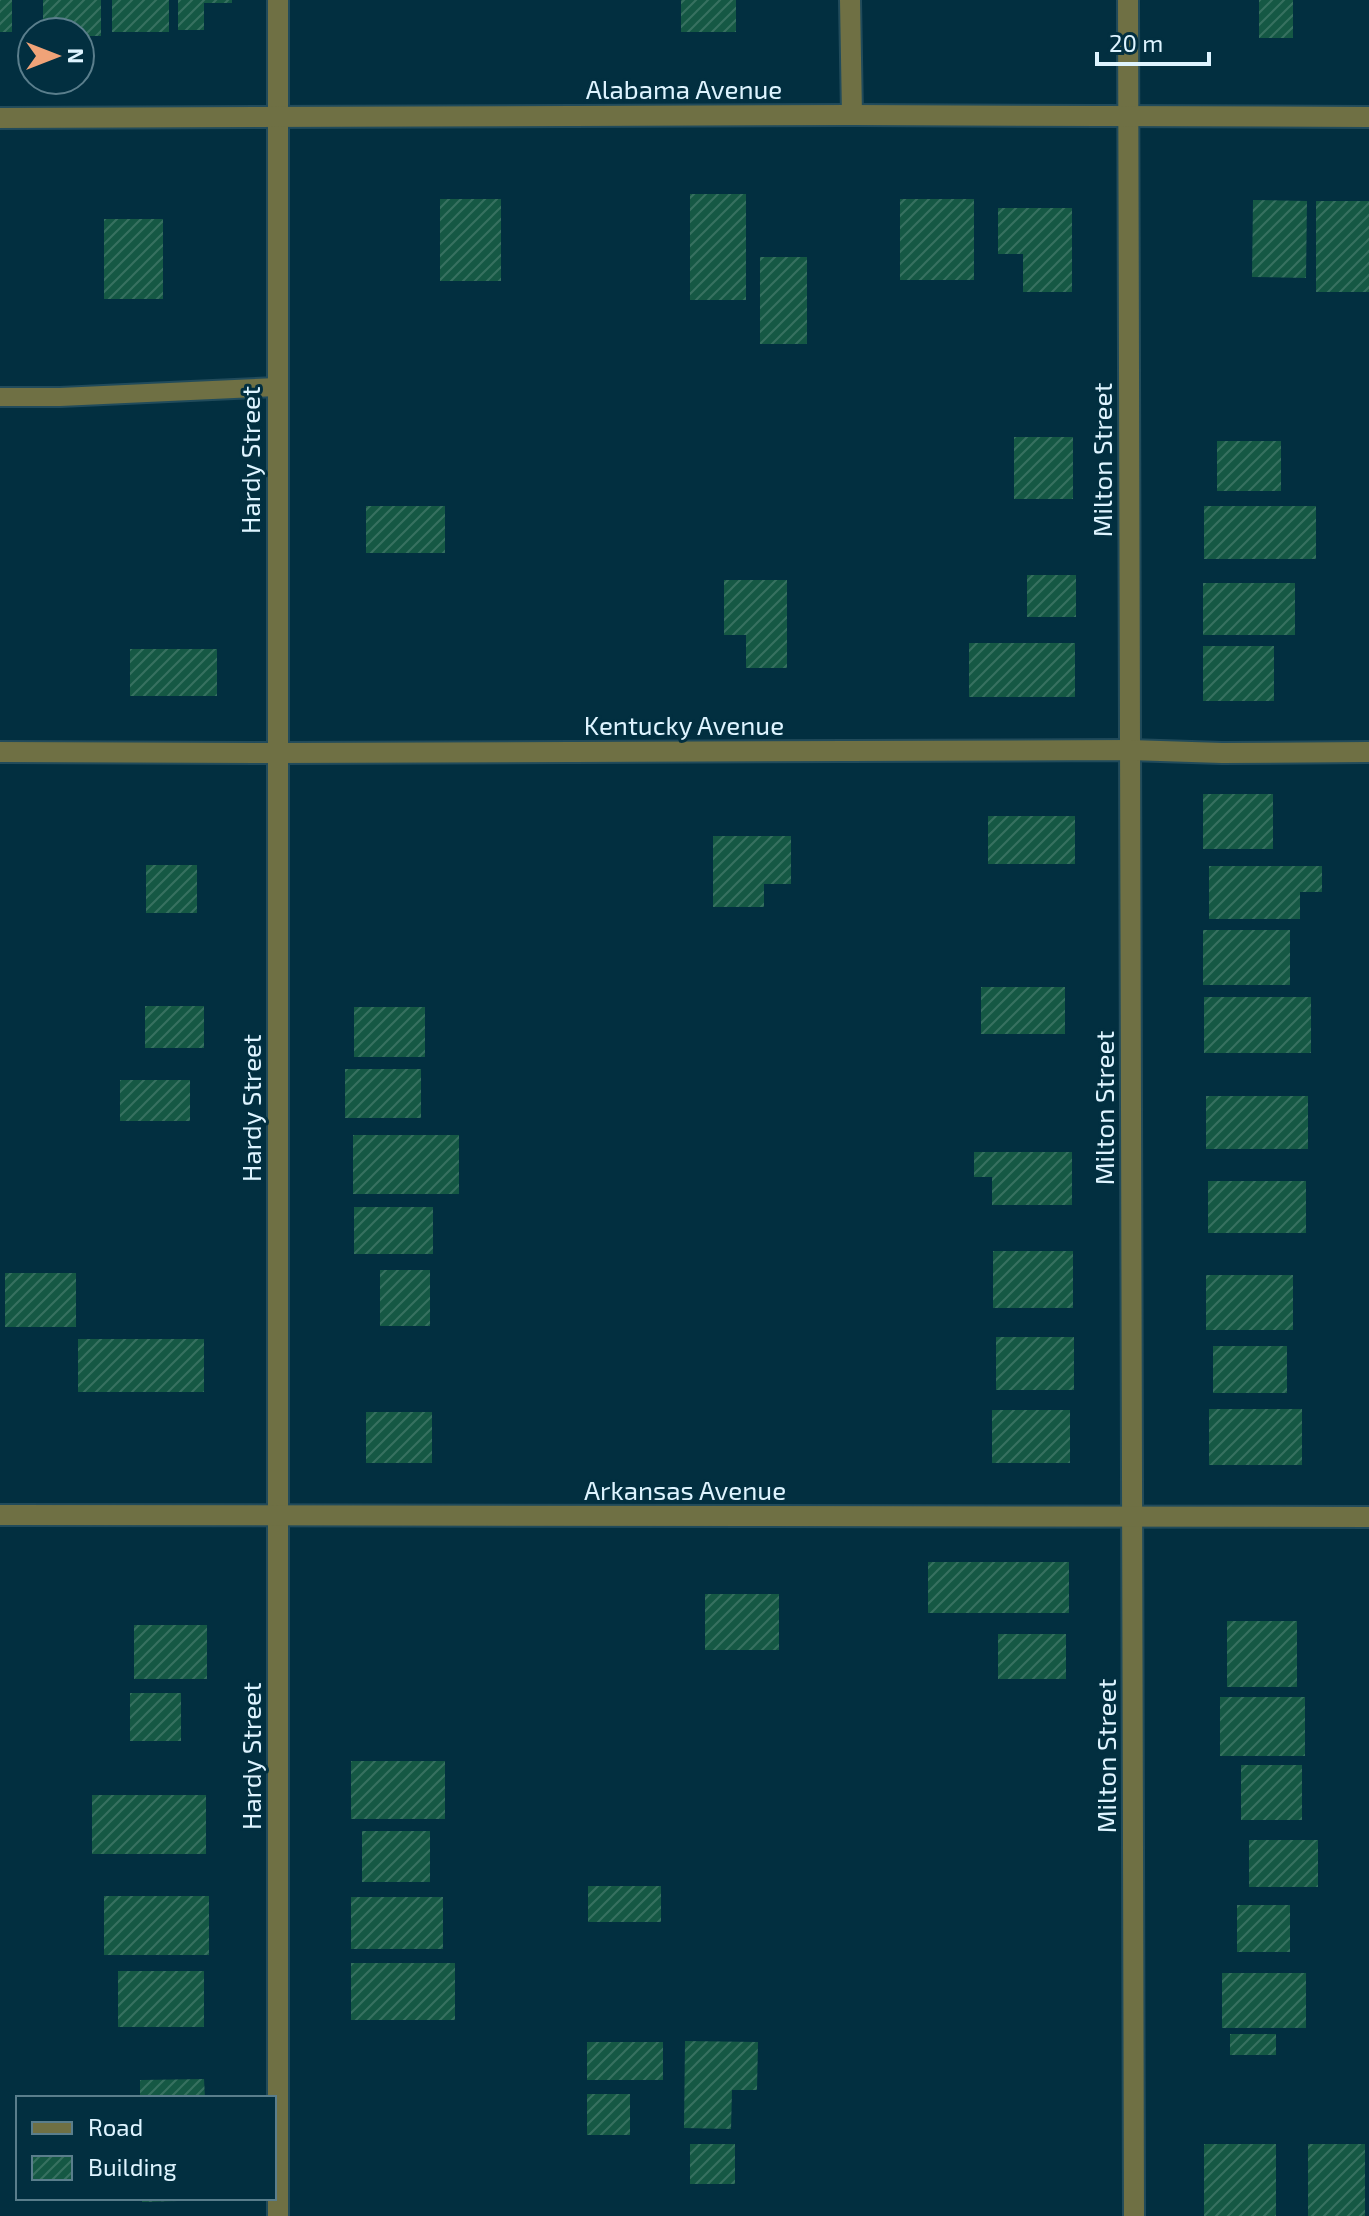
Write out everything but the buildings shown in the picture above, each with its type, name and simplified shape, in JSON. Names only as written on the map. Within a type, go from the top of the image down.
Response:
[{"type":"street","name":"Hardy Street","points":[[278,0],[278,2216]]},
{"type":"street","points":[[850,0],[852,115]]},
{"type":"street","name":"Milton Street","points":[[1128,0],[1134,2216]]},
{"type":"street","name":"Alabama Avenue","points":[[0,118],[1369,117]]},
{"type":"street","name":"Kentucky Avenue","points":[[0,752],[1369,752]]},
{"type":"street","name":"Arkansas Avenue","points":[[0,1515],[1369,1517]]},
{"type":"lane","points":[[0,397],[277,387]]}]
